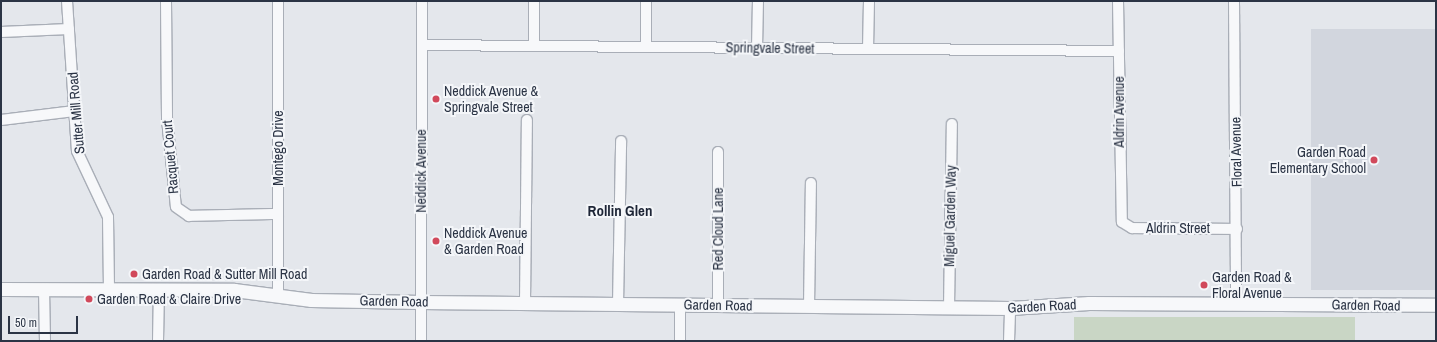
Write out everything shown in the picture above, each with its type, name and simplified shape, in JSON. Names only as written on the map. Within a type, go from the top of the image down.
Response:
[{"type":"street","name":"Sutter Mill Road","points":[[67,1],[74,111],[79,159],[108,218],[109,289]]},
{"type":"street","name":"Racquet Court","points":[[166,1],[166,119],[176,207],[189,216],[278,214]]},
{"type":"street","name":"Montego Drive","points":[[278,1],[278,295]]},
{"type":"street","name":"Neddick Avenue","points":[[421,341],[422,1]]},
{"type":"street","points":[[534,1],[534,46]]},
{"type":"street","points":[[646,1],[646,47]]},
{"type":"street","points":[[757,48],[758,1]]},
{"type":"street","points":[[868,49],[869,1]]},
{"type":"street","name":"Aldrin Avenue","points":[[1118,1],[1122,222]]},
{"type":"street","name":"Floral Avenue","points":[[1234,1],[1237,228],[1236,303]]},
{"type":"street","points":[[1,32],[69,29]]},
{"type":"street","name":"Springvale Street","points":[[422,45],[1119,51]]},
{"type":"street","points":[[1,120],[74,111]]},
{"type":"street","points":[[525,303],[527,120]]},
{"type":"street","name":"Miguel Garden Way","points":[[949,307],[952,124]]},
{"type":"street","points":[[618,304],[621,141]]},
{"type":"street","name":"Red Cloud Lane","points":[[718,152],[718,305]]},
{"type":"street","points":[[809,306],[811,182]]},
{"type":"street","name":"Aldrin Street","points":[[1122,222],[1132,228],[1237,228]]},
{"type":"street","name":"Garden Road","points":[[1,288],[234,290],[311,300],[421,302],[1010,308],[1236,303],[1436,305]]},
{"type":"street","points":[[44,289],[45,341]]},
{"type":"street","points":[[158,341],[159,289]]},
{"type":"street","points":[[680,304],[680,341]]},
{"type":"street","points":[[1009,341],[1010,308]]},
{"type":"shaded area","name":"Garden Road Elementary School","points":[[1311,29],[1436,29],[1436,290],[1311,290]]},
{"type":"green space","points":[[1074,317],[1355,317],[1355,341],[1074,341]]},
{"type":"place","name":"Neddick Avenue & Springvale Street","points":[[436,99]]},
{"type":"place","name":"Garden Road Elementary School","points":[[1374,160]]},
{"type":"place","name":"Neddick Avenue & Garden Road","points":[[436,241]]},
{"type":"place","name":"Garden Road & Sutter Mill Road","points":[[134,274]]},
{"type":"place","name":"Garden Road & Floral Avenue","points":[[1204,285]]},
{"type":"place","name":"Garden Road & Claire Drive","points":[[89,299]]},
{"type":"district","name":"Rollin Glen","points":[[620,211]]}]
